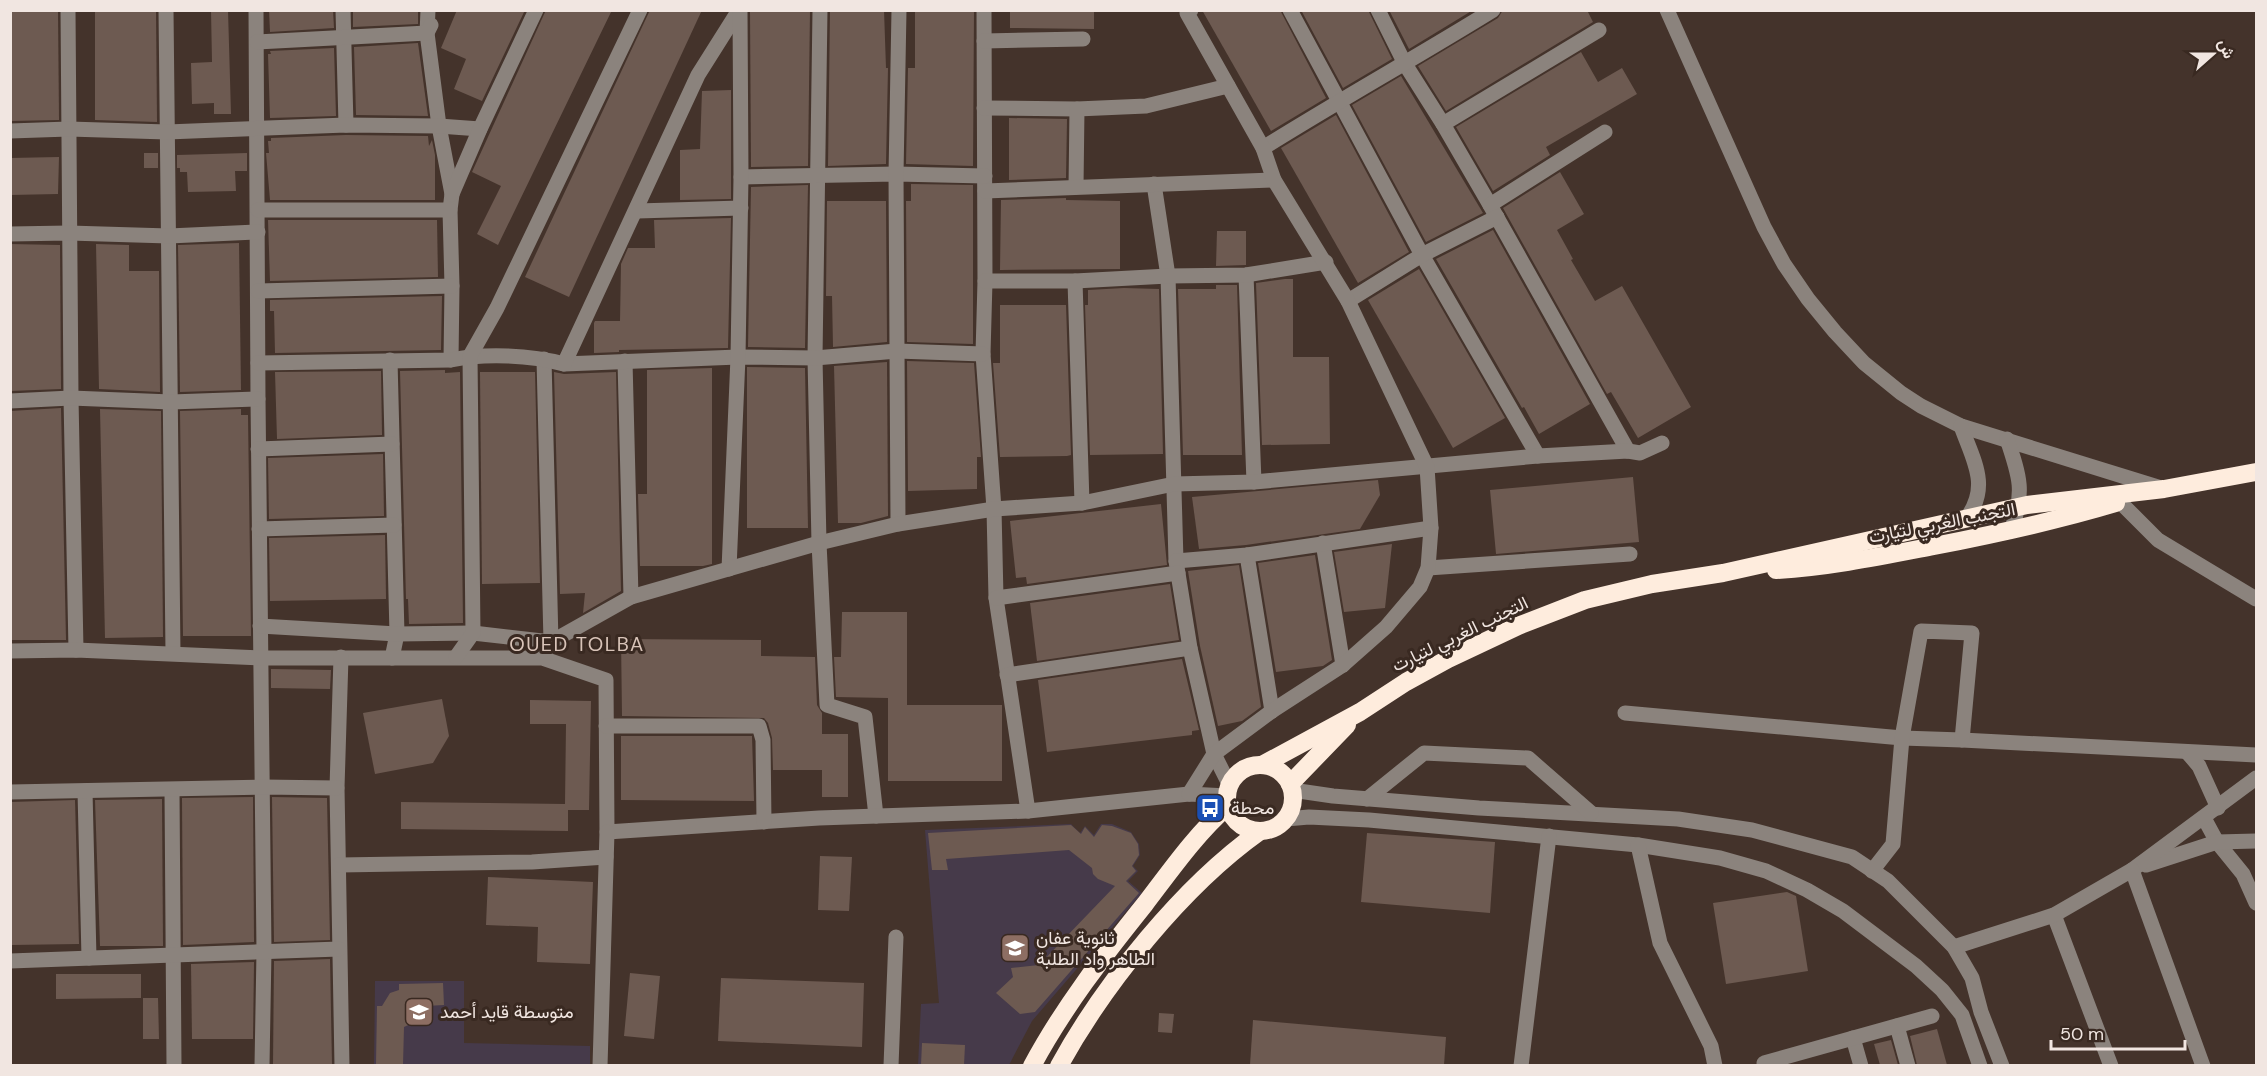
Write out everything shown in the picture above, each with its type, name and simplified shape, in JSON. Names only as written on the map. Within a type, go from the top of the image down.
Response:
[{"type":"highway","name":"التجنب الغربي لتيارت","points":[[1262,765],[1360,712],[1406,682],[1448,659],[1518,626],[1585,600],[1652,584],[1723,573],[2019,508],[2164,489],[2256,472]]},
{"type":"highway","name":"التجنب الغربي لتيارت","points":[[1723,573],[1818,567],[2011,531],[2055,522],[2164,489]]},
{"type":"highway","name":"التجنب الغربي لتيارت","points":[[1291,787],[1360,712]]},
{"type":"highway","points":[[1032,1065],[1082,986],[1228,796],[1235,777],[1252,766],[1262,765],[1279,771],[1291,787],[1291,810],[1286,819],[1278,826],[1259,832],[1238,847],[1205,877],[1151,935],[1103,998],[1059,1065]]},
{"type":"highway","points":[[1228,796],[1236,821],[1250,830],[1259,832]]},
{"type":"street","points":[[68,10],[71,398],[76,650]]},
{"type":"street","points":[[166,10],[173,653]]},
{"type":"street","points":[[256,10],[264,951],[262,1065]]},
{"type":"street","points":[[343,10],[346,124]]},
{"type":"street","points":[[428,10],[427,33],[439,126],[452,194]]},
{"type":"street","points":[[427,33],[436,10]]},
{"type":"street","points":[[451,360],[450,210],[452,194],[536,10]]},
{"type":"street","points":[[456,657],[473,633],[470,356],[497,308],[640,10]]},
{"type":"street","points":[[729,568],[738,357],[741,208],[739,10]]},
{"type":"street","points":[[564,364],[698,75],[739,10]]},
{"type":"street","points":[[820,10],[815,358],[819,543],[827,705],[865,717],[876,816]]},
{"type":"street","points":[[898,525],[896,174],[899,10]]},
{"type":"street","points":[[984,10],[983,354],[994,509],[996,598],[1028,812]]},
{"type":"street","points":[[1290,10],[1422,255],[1538,456]]},
{"type":"street","points":[[1378,10],[1405,64],[1494,211],[1628,451]]},
{"type":"street","points":[[1263,148],[1337,101],[1405,64],[1493,10]]},
{"type":"street","points":[[1667,10],[1764,227],[1784,264],[1835,332],[1882,379],[1921,406],[1961,426],[2164,489]]},
{"type":"street","points":[[1188,11],[1263,148],[1274,180],[1348,301],[1427,467],[1431,528],[1428,568],[1420,587],[1386,627],[1343,665],[1272,711],[1214,754],[1189,794]]},
{"type":"street","points":[[1443,124],[1599,30]]},
{"type":"street","points":[[257,42],[427,33]]},
{"type":"street","points":[[984,41],[1083,39]]},
{"type":"street","points":[[984,108],[1077,109],[1146,106],[1228,86]]},
{"type":"street","points":[[1076,187],[1077,109]]},
{"type":"street","points":[[10,130],[167,132],[346,124],[480,129]]},
{"type":"street","points":[[1348,301],[1494,211],[1605,132]]},
{"type":"street","points":[[741,177],[896,174],[985,184],[1076,187],[1274,180]]},
{"type":"street","points":[[607,832],[876,816],[1028,812],[1189,794],[1228,796],[1214,754],[1190,648],[1177,567],[1168,276],[1154,184]]},
{"type":"street","points":[[636,211],[741,208]]},
{"type":"street","points":[[258,210],[450,210]]},
{"type":"street","points":[[10,234],[169,236],[258,232]]},
{"type":"street","points":[[985,281],[1075,281],[1246,275],[1326,262]]},
{"type":"street","points":[[1246,275],[1254,482]]},
{"type":"street","points":[[1075,281],[1082,502]]},
{"type":"street","points":[[258,291],[452,286]]},
{"type":"street","points":[[258,363],[451,360],[470,356],[544,358],[564,364],[738,357],[815,358],[897,351],[983,354]]},
{"type":"street","points":[[542,658],[551,642],[544,358]]},
{"type":"street","points":[[390,360],[397,634],[392,658]]},
{"type":"street","points":[[625,361],[631,597]]},
{"type":"street","points":[[10,401],[71,398],[171,402],[258,399]]},
{"type":"street","points":[[1961,426],[1978,473],[1980,486],[1978,498],[1966,519]]},
{"type":"street","points":[[2007,439],[2018,473],[2019,508],[2011,531]]},
{"type":"street","points":[[260,626],[397,634],[473,633],[551,642],[631,597],[819,543],[898,525],[994,509],[1082,502],[1174,484],[1254,482],[1538,456],[1628,451],[1640,453],[1662,443]]},
{"type":"street","points":[[258,449],[392,444]]},
{"type":"street","points":[[2120,502],[2158,540],[2256,599]]},
{"type":"street","points":[[259,529],[394,525]]},
{"type":"street","points":[[996,598],[1247,555],[1431,528]]},
{"type":"street","points":[[1323,543],[1343,665]]},
{"type":"street","points":[[1428,568],[1630,554]]},
{"type":"street","points":[[1247,555],[1272,711]]},
{"type":"street","points":[[1872,871],[1893,844],[1902,738],[1921,631],[1972,633],[1962,740]]},
{"type":"street","points":[[1007,675],[1190,648]]},
{"type":"street","points":[[10,651],[76,650],[261,658],[542,658],[606,680],[607,832],[600,1065]]},
{"type":"street","points":[[341,657],[337,788],[342,1065]]},
{"type":"street","points":[[1625,713],[1902,738],[2256,755]]},
{"type":"street","points":[[606,726],[759,726],[763,740],[764,822]]},
{"type":"street","points":[[2187,752],[2199,766],[2218,808]]},
{"type":"street","points":[[1367,799],[1424,753],[1528,758],[1591,813]]},
{"type":"street","points":[[1954,947],[2054,915],[2132,870],[2256,778]]},
{"type":"street","points":[[10,792],[263,787],[337,788]]},
{"type":"street","points":[[1291,787],[1367,799],[1678,819],[1752,830],[1852,857],[1888,881],[1954,947],[1972,978],[1981,1012],[2002,1065]]},
{"type":"street","points":[[172,790],[174,1065]]},
{"type":"street","points":[[85,791],[88,958]]},
{"type":"street","points":[[1286,819],[1309,817],[1369,820],[1638,845],[1720,858],[1766,871],[1843,910],[1916,966],[1942,990],[1962,1015],[1980,1065]]},
{"type":"street","points":[[2204,818],[2217,842],[2243,874],[2256,903]]},
{"type":"street","points":[[1521,1065],[1549,836]]},
{"type":"street","points":[[2132,870],[2217,842],[2256,841]]},
{"type":"street","points":[[1638,845],[1660,943],[1711,1046],[1715,1065]]},
{"type":"street","points":[[339,865],[532,862],[606,857]]},
{"type":"street","points":[[2132,870],[2203,1065]]},
{"type":"street","points":[[2054,915],[2111,1065]]},
{"type":"street","points":[[891,1065],[896,937]]},
{"type":"street","points":[[10,961],[339,949]]},
{"type":"street","points":[[1765,1065],[1764,1063],[1812,1058],[1853,1038],[1932,1016]]},
{"type":"street","points":[[1897,1026],[1908,1065]]},
{"type":"street","points":[[1853,1038],[1861,1065]]},
{"type":"shaded area","name":"ثانوية عفان الطاهر واد الطلبة","points":[[1071,824],[1080,833],[1085,826],[1094,835],[1101,824],[1112,824],[1131,832],[1139,844],[1140,855],[1133,866],[1138,871],[1128,881],[1142,893],[1032,1021],[1009,1065],[918,1066],[921,1004],[939,1003],[925,830]]},
{"type":"shaded area","name":"متوسطة قايد أحمد","points":[[375,981],[464,981],[464,1043],[590,1046],[590,1065],[374,1066]]},
{"type":"building","points":[[10,10],[58,10],[59,120],[10,121]]},
{"type":"building","points":[[95,10],[156,10],[157,122],[95,120]]},
{"type":"building","points":[[211,10],[228,10],[231,114],[214,114],[214,103],[192,104],[191,63],[212,62]]},
{"type":"building","points":[[269,10],[333,10],[334,28],[270,32]]},
{"type":"building","points":[[353,10],[418,10],[418,24],[353,27]]},
{"type":"building","points":[[457,10],[525,10],[482,101],[454,89],[466,59],[441,48]]},
{"type":"building","points":[[546,10],[612,10],[498,245],[477,234],[501,186],[472,172]]},
{"type":"building","points":[[650,10],[702,10],[569,297],[525,277]]},
{"type":"building","points":[[750,10],[810,10],[808,166],[751,167]]},
{"type":"building","points":[[830,10],[884,10],[886,68],[888,68],[886,164],[828,166]]},
{"type":"building","points":[[915,10],[974,10],[973,166],[906,164],[908,68],[915,68]]},
{"type":"building","points":[[1010,10],[1094,10],[1094,29],[1010,28]]},
{"type":"building","points":[[1202,10],[1280,10],[1326,98],[1271,131]]},
{"type":"building","points":[[1301,10],[1368,10],[1392,59],[1343,88]]},
{"type":"building","points":[[1389,10],[1473,10],[1409,49]]},
{"type":"building","points":[[1503,10],[1587,10],[1593,22],[1446,111],[1418,66],[1498,18]]},
{"type":"building","points":[[418,43],[428,116],[356,115],[354,47]]},
{"type":"building","points":[[334,48],[336,116],[270,118],[268,54],[271,54],[270,51]]},
{"type":"building","points":[[1581,52],[1598,82],[1622,68],[1637,94],[1546,147],[1550,155],[1493,191],[1456,127]]},
{"type":"building","points":[[1401,76],[1483,213],[1426,242],[1352,105]]},
{"type":"building","points":[[731,90],[731,199],[680,200],[680,150],[700,149],[702,91]]},
{"type":"building","points":[[1336,115],[1409,252],[1358,283],[1281,148]]},
{"type":"building","points":[[1009,118],[1067,119],[1066,178],[1009,180]]},
{"type":"building","points":[[346,135],[428,136],[429,146],[432,140],[435,155],[435,200],[270,200],[266,153],[269,153],[268,141],[271,141],[271,138]]},
{"type":"building","points":[[144,153],[158,153],[158,168],[144,168]]},
{"type":"building","points":[[247,153],[247,171],[235,171],[236,191],[188,192],[187,172],[180,172],[180,168],[177,168],[177,155]]},
{"type":"building","points":[[59,157],[58,194],[10,195],[10,158]]},
{"type":"building","points":[[1560,172],[1584,214],[1557,230],[1573,259],[1571,260],[1595,301],[1622,286],[1691,407],[1638,438],[1611,392],[1607,394],[1503,208]]},
{"type":"building","points":[[911,184],[973,185],[973,344],[907,342],[906,201],[911,201]]},
{"type":"building","points":[[808,185],[805,348],[748,347],[751,187]]},
{"type":"building","points":[[1066,198],[1066,200],[1120,201],[1120,269],[1000,270],[1001,200]]},
{"type":"building","points":[[827,201],[886,201],[887,342],[833,347],[832,296],[826,296]]},
{"type":"building","points":[[731,218],[728,348],[619,350],[619,352],[594,353],[595,321],[620,321],[621,264],[628,248],[655,248],[654,220]]},
{"type":"building","points":[[268,220],[437,220],[438,277],[270,281]]},
{"type":"building","points":[[1493,230],[1590,404],[1539,434],[1436,259]]},
{"type":"building","points":[[1217,231],[1246,231],[1246,265],[1216,266]]},
{"type":"building","points":[[239,243],[241,390],[180,392],[178,245]]},
{"type":"building","points":[[10,244],[60,245],[61,389],[10,391]]},
{"type":"building","points":[[96,244],[129,245],[129,271],[159,271],[160,392],[99,389]]},
{"type":"building","points":[[1419,269],[1505,418],[1453,448],[1368,300]]},
{"type":"building","points":[[1293,279],[1293,357],[1329,357],[1330,444],[1262,445],[1256,283]]},
{"type":"building","points":[[1216,285],[1237,285],[1242,455],[1183,455],[1178,289],[1216,289]]},
{"type":"building","points":[[1159,289],[1163,454],[1090,455],[1085,305],[1088,305],[1088,290]]},
{"type":"building","points":[[442,296],[441,350],[275,353],[274,311],[270,311],[270,300]]},
{"type":"building","points":[[1000,305],[1066,305],[1071,455],[1000,457],[993,363],[1000,363]]},
{"type":"building","points":[[907,361],[974,363],[981,457],[977,457],[977,489],[908,491]]},
{"type":"building","points":[[887,362],[888,516],[861,523],[838,523],[834,366]]},
{"type":"building","points":[[747,367],[805,368],[808,528],[747,528]]},
{"type":"building","points":[[712,368],[712,564],[640,566],[638,494],[647,494],[647,370]]},
{"type":"building","points":[[445,370],[445,373],[460,372],[463,623],[409,624],[408,599],[406,599],[400,371]]},
{"type":"building","points":[[381,371],[382,435],[277,439],[275,372]]},
{"type":"building","points":[[480,372],[535,372],[540,583],[482,584]]},
{"type":"building","points":[[554,372],[564,374],[616,372],[621,591],[583,613],[585,593],[560,594]]},
{"type":"building","points":[[61,408],[66,640],[10,640],[10,411]]},
{"type":"building","points":[[100,409],[161,411],[163,637],[105,638]]},
{"type":"building","points":[[241,409],[241,415],[248,415],[251,636],[183,636],[180,411]]},
{"type":"building","points":[[383,454],[384,516],[269,519],[268,458]]},
{"type":"building","points":[[1633,477],[1639,542],[1496,554],[1490,490]]},
{"type":"building","points":[[1378,480],[1380,495],[1360,529],[1246,545],[1199,549],[1192,497]]},
{"type":"building","points":[[1161,504],[1167,565],[1027,584],[1026,577],[1016,578],[1010,521]]},
{"type":"building","points":[[385,535],[386,599],[270,601],[269,538]]},
{"type":"building","points":[[1392,544],[1385,608],[1344,612],[1334,552]]},
{"type":"building","points":[[1315,555],[1332,660],[1323,666],[1276,672],[1258,563]]},
{"type":"building","points":[[1239,565],[1261,707],[1242,721],[1218,726],[1200,646],[1188,571]]},
{"type":"building","points":[[1170,584],[1179,640],[1037,661],[1030,603]]},
{"type":"building","points":[[842,612],[907,612],[907,705],[1002,705],[1002,781],[888,781],[888,698],[836,697],[834,657],[841,657]]},
{"type":"building","points":[[621,639],[761,640],[761,656],[815,657],[817,705],[822,713],[822,734],[848,734],[848,797],[822,797],[822,770],[773,770],[772,738],[768,723],[764,718],[622,716]]},
{"type":"building","points":[[1182,659],[1199,730],[1192,731],[1192,735],[1047,752],[1038,680]]},
{"type":"building","points":[[271,669],[331,670],[330,689],[271,688]]},
{"type":"building","points":[[442,699],[449,736],[433,763],[375,774],[363,713]]},
{"type":"building","points":[[530,700],[591,701],[589,810],[568,810],[568,831],[401,829],[401,802],[565,804],[566,724],[530,724]]},
{"type":"building","points":[[621,736],[752,736],[754,801],[621,800]]},
{"type":"building","points":[[253,797],[254,942],[183,945],[182,798]]},
{"type":"building","points":[[272,797],[327,798],[330,940],[274,942]]},
{"type":"building","points":[[162,799],[163,946],[100,946],[95,800]]},
{"type":"building","points":[[75,800],[79,944],[11,945],[10,802]]},
{"type":"building","points":[[1071,825],[1081,834],[1085,827],[1094,837],[1102,825],[1131,833],[1138,844],[1139,855],[1132,866],[1136,871],[1126,881],[1139,893],[1035,1012],[1020,1014],[996,993],[1013,977],[1011,968],[1039,965],[1115,886],[1098,879],[1093,874],[1092,868],[1069,850],[946,859],[948,870],[932,870],[928,833]]},
{"type":"building","points":[[1367,833],[1495,842],[1490,913],[1361,902]]},
{"type":"building","points":[[820,856],[852,857],[849,911],[818,910]]},
{"type":"building","points":[[488,877],[593,882],[590,964],[537,962],[538,927],[486,925]]},
{"type":"building","points":[[1787,892],[1796,896],[1808,971],[1726,984],[1713,903]]},
{"type":"building","points":[[330,959],[332,1065],[273,1065],[274,961]]},
{"type":"building","points":[[254,962],[253,1039],[192,1039],[191,964]]},
{"type":"building","points":[[630,973],[660,976],[654,1039],[624,1036]]},
{"type":"building","points":[[56,974],[141,974],[141,998],[56,999]]},
{"type":"building","points":[[721,978],[864,983],[862,1047],[718,1041]]},
{"type":"building","points":[[443,983],[444,1005],[426,1006],[419,1020],[404,1027],[403,1065],[376,1065],[377,1006],[382,1006],[390,993],[399,990],[399,984]]},
{"type":"building","points":[[143,998],[158,998],[159,1039],[143,1039]]},
{"type":"building","points":[[1159,1013],[1174,1014],[1172,1033],[1158,1032]]},
{"type":"building","points":[[1253,1020],[1446,1037],[1444,1065],[1250,1065]]},
{"type":"building","points":[[1937,1029],[1947,1065],[1917,1065],[1910,1036]]},
{"type":"building","points":[[1891,1040],[1898,1065],[1880,1065],[1874,1044]]},
{"type":"building","points":[[922,1043],[965,1045],[964,1065],[921,1065]]},
{"type":"place","name":"محطة","points":[[1210,808]]},
{"type":"place","name":"ثانوية عفان الطاهر واد الطلبة","points":[[1015,948]]},
{"type":"place","name":"متوسطة قايد أحمد","points":[[419,1012]]},
{"type":"district","name":"OUED TOLBA","points":[[577,644]]}]
